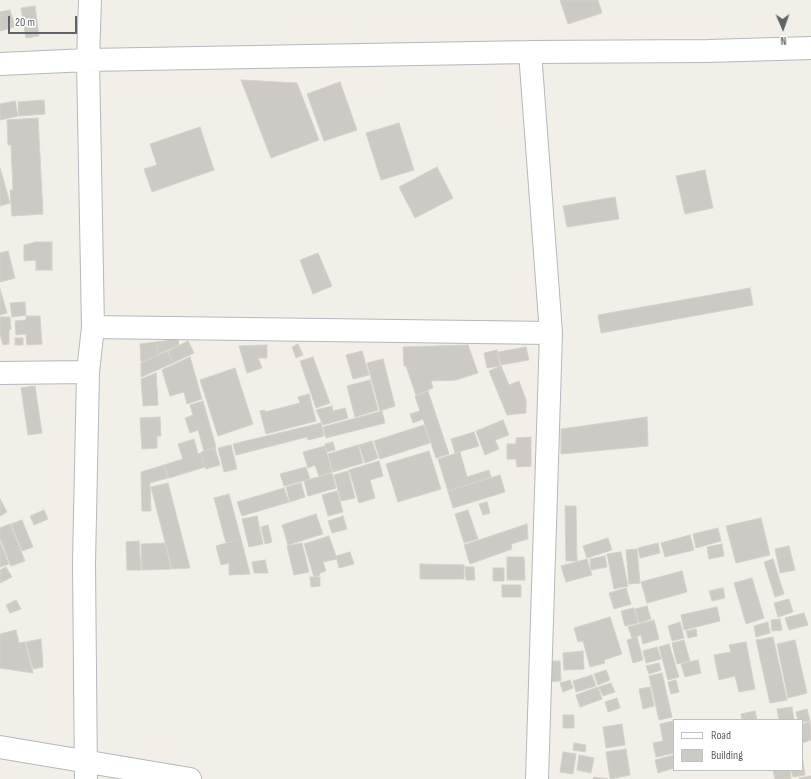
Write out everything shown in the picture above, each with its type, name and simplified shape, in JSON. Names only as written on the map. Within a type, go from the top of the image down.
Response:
[{"type":"street","points":[[86,770],[84,563],[88,372],[93,327],[88,60],[90,0]]},
{"type":"street","points":[[0,64],[88,60],[530,52],[708,51],[811,48]]},
{"type":"street","points":[[530,52],[551,333],[537,779]]},
{"type":"street","points":[[93,327],[551,333]]},
{"type":"street","points":[[0,373],[88,372]]},
{"type":"street","points":[[0,747],[86,770],[190,779]]},
{"type":"building","points":[[560,0],[598,0],[602,13],[568,24]]},
{"type":"building","points":[[35,6],[39,36],[26,38],[21,8]]},
{"type":"building","points":[[10,10],[15,27],[0,31],[0,12]]},
{"type":"building","points":[[241,80],[297,83],[319,140],[271,158]]},
{"type":"building","points":[[340,82],[357,130],[324,141],[307,94]]},
{"type":"building","points":[[44,100],[45,114],[19,116],[18,102]]},
{"type":"building","points":[[15,101],[18,116],[0,120],[0,104]]},
{"type":"building","points":[[38,118],[43,214],[12,216],[10,190],[13,190],[11,145],[8,145],[7,120]]},
{"type":"building","points":[[399,123],[414,170],[381,180],[366,133]]},
{"type":"building","points":[[200,127],[214,170],[152,192],[144,169],[157,165],[150,144]]},
{"type":"building","points":[[437,167],[453,198],[415,218],[399,187]]},
{"type":"building","points":[[0,168],[10,203],[0,206]]},
{"type":"building","points":[[705,170],[713,208],[685,214],[676,176]]},
{"type":"building","points":[[615,197],[619,219],[567,227],[563,206]]},
{"type":"building","points":[[36,242],[52,242],[52,270],[36,270],[36,260],[24,261],[24,245]]},
{"type":"building","points":[[8,251],[15,278],[0,282],[0,253]]},
{"type":"building","points":[[318,253],[332,286],[313,294],[300,260]]},
{"type":"building","points":[[750,288],[753,305],[601,333],[598,315]]},
{"type":"building","points":[[0,289],[7,313],[0,315]]},
{"type":"building","points":[[25,302],[26,315],[12,317],[10,303]]},
{"type":"building","points":[[26,316],[40,316],[42,344],[27,345],[26,334],[16,335],[15,321],[26,320]]},
{"type":"building","points":[[0,317],[10,317],[11,329],[9,330],[9,344],[3,345],[0,334]]},
{"type":"building","points":[[15,338],[23,338],[23,345],[15,345]]},
{"type":"building","points":[[178,339],[179,345],[158,354],[156,342]]},
{"type":"building","points":[[188,341],[194,353],[173,363],[168,351]]},
{"type":"building","points":[[156,342],[158,355],[141,362],[140,344]]},
{"type":"building","points":[[298,344],[303,355],[296,358],[292,347]]},
{"type":"building","points":[[267,345],[267,358],[258,358],[262,368],[247,373],[239,346]]},
{"type":"building","points":[[468,345],[478,373],[456,380],[431,381],[433,388],[416,395],[406,366],[404,366],[403,347]]},
{"type":"building","points":[[526,347],[529,360],[501,365],[498,352]]},
{"type":"building","points":[[497,350],[500,366],[487,368],[484,353]]},
{"type":"building","points":[[167,351],[173,363],[141,377],[141,363]]},
{"type":"building","points":[[362,351],[369,375],[353,379],[346,355]]},
{"type":"building","points":[[190,357],[202,399],[187,404],[184,392],[170,396],[162,370]]},
{"type":"building","points":[[313,357],[330,403],[316,408],[300,361]]},
{"type":"building","points":[[383,359],[395,406],[380,411],[367,363]]},
{"type":"building","points":[[501,366],[509,385],[519,381],[526,400],[526,413],[507,415],[489,371]]},
{"type":"building","points":[[235,368],[253,424],[218,436],[200,380]]},
{"type":"building","points":[[156,373],[158,405],[143,406],[141,379]]},
{"type":"building","points":[[370,380],[378,410],[355,417],[347,386]]},
{"type":"building","points":[[35,386],[42,433],[28,435],[21,388]]},
{"type":"building","points":[[428,391],[449,454],[436,458],[423,419],[413,423],[410,414],[420,411],[415,396]]},
{"type":"building","points":[[309,394],[316,421],[266,434],[260,411],[265,410],[265,412],[300,403],[298,397]]},
{"type":"building","points":[[203,401],[216,447],[204,451],[198,430],[190,433],[185,418],[193,415],[190,405]]},
{"type":"building","points":[[332,406],[333,411],[345,408],[348,418],[323,425],[316,410]]},
{"type":"building","points":[[382,411],[385,423],[326,438],[323,427]]},
{"type":"building","points":[[160,417],[161,436],[157,436],[157,448],[142,449],[140,418]]},
{"type":"building","points":[[647,417],[648,446],[561,454],[561,429]]},
{"type":"building","points":[[503,420],[509,435],[495,440],[499,449],[485,455],[476,431]]},
{"type":"building","points":[[321,423],[324,436],[308,440],[307,437],[236,455],[233,444]]},
{"type":"building","points":[[424,425],[430,443],[380,459],[374,441]]},
{"type":"building","points":[[474,432],[479,446],[455,453],[451,439]]},
{"type":"building","points":[[531,437],[531,466],[517,467],[516,459],[507,459],[507,444],[516,444],[516,438]]},
{"type":"building","points":[[194,439],[198,454],[201,453],[205,467],[169,478],[164,465],[183,459],[178,444]]},
{"type":"building","points":[[372,441],[378,458],[365,463],[359,445]]},
{"type":"building","points":[[333,442],[335,450],[327,452],[325,444]]},
{"type":"building","points":[[231,445],[237,469],[224,472],[218,448]]},
{"type":"building","points":[[358,445],[363,463],[333,472],[328,454]]},
{"type":"building","points":[[325,446],[332,472],[319,476],[315,465],[308,468],[303,452]]},
{"type":"building","points":[[215,448],[220,465],[206,469],[201,452]]},
{"type":"building","points":[[429,451],[441,489],[398,502],[386,464]]},
{"type":"building","points":[[460,452],[467,477],[489,470],[491,477],[448,491],[438,459]]},
{"type":"building","points":[[379,461],[383,476],[370,480],[375,498],[359,503],[349,470]]},
{"type":"building","points":[[164,465],[168,478],[150,483],[151,511],[142,511],[141,472]]},
{"type":"building","points":[[306,467],[310,479],[284,486],[280,474]]},
{"type":"building","points":[[348,471],[355,498],[341,501],[334,475]]},
{"type":"building","points":[[332,473],[336,488],[308,496],[304,481]]},
{"type":"building","points":[[500,475],[505,492],[453,508],[448,491]]},
{"type":"building","points":[[168,483],[190,568],[172,569],[151,487]]},
{"type":"building","points":[[301,483],[305,497],[290,502],[286,487]]},
{"type":"building","points":[[284,488],[289,502],[242,516],[237,502]]},
{"type":"building","points":[[337,491],[343,512],[328,516],[322,495]]},
{"type":"building","points":[[229,494],[241,539],[226,543],[214,498]]},
{"type":"building","points":[[0,499],[7,512],[0,516]]},
{"type":"building","points":[[487,502],[490,513],[483,515],[479,504]]},
{"type":"building","points":[[565,506],[576,506],[577,561],[566,561]]},
{"type":"building","points":[[44,510],[48,519],[34,525],[30,516]]},
{"type":"building","points":[[468,510],[478,539],[464,543],[455,514]]},
{"type":"building","points":[[316,514],[323,534],[288,545],[282,525]]},
{"type":"building","points":[[257,516],[263,544],[249,547],[242,519]]},
{"type":"building","points":[[343,516],[347,529],[332,533],[328,521]]},
{"type":"building","points":[[761,518],[770,555],[736,563],[726,526]]},
{"type":"building","points":[[22,520],[33,547],[22,551],[11,524]]},
{"type":"building","points":[[10,524],[25,561],[11,566],[0,538],[0,528]]},
{"type":"building","points":[[527,524],[528,539],[511,544],[512,549],[470,564],[464,545]]},
{"type":"building","points":[[268,525],[272,542],[265,544],[261,527]]},
{"type":"building","points":[[718,528],[721,541],[696,548],[693,534]]},
{"type":"building","points":[[690,535],[694,550],[665,557],[661,543]]},
{"type":"building","points":[[329,536],[337,559],[323,562],[326,571],[314,577],[304,544]]},
{"type":"building","points":[[608,538],[612,550],[587,558],[583,546]]},
{"type":"building","points":[[241,539],[250,574],[229,575],[229,563],[221,565],[216,546]]},
{"type":"building","points":[[139,541],[141,570],[127,570],[126,542]]},
{"type":"building","points":[[0,542],[9,564],[0,567]]},
{"type":"building","points":[[165,543],[171,569],[142,570],[141,544]]},
{"type":"building","points":[[302,543],[309,572],[294,575],[287,546]]},
{"type":"building","points":[[658,543],[660,553],[640,558],[638,548]]},
{"type":"building","points":[[722,544],[724,556],[709,559],[707,547]]},
{"type":"building","points":[[789,546],[795,570],[780,573],[775,549]]},
{"type":"building","points":[[637,549],[640,583],[629,584],[626,550]]},
{"type":"building","points":[[350,552],[354,564],[339,568],[336,556]]},
{"type":"building","points":[[621,552],[628,586],[614,589],[607,554]]},
{"type":"building","points":[[605,556],[607,567],[591,570],[590,559]]},
{"type":"building","points":[[507,557],[524,557],[525,580],[507,580]]},
{"type":"building","points":[[587,559],[592,575],[566,582],[561,566]]},
{"type":"building","points":[[773,559],[784,594],[775,597],[764,562]]},
{"type":"building","points":[[265,560],[268,573],[254,573],[252,562]]},
{"type":"building","points":[[420,564],[464,565],[464,579],[420,579]]},
{"type":"building","points":[[6,567],[12,577],[0,583],[0,570]]},
{"type":"building","points":[[465,567],[474,567],[475,580],[466,580]]},
{"type":"building","points":[[493,568],[504,568],[504,581],[493,581]]},
{"type":"building","points":[[682,571],[687,592],[647,603],[641,582]]},
{"type":"building","points":[[310,577],[320,577],[320,586],[311,587]]},
{"type":"building","points":[[752,578],[764,618],[746,624],[734,583]]},
{"type":"building","points":[[502,585],[521,585],[521,597],[502,597]]},
{"type":"building","points":[[626,588],[631,604],[614,609],[609,593]]},
{"type":"building","points":[[723,588],[725,598],[712,601],[709,591]]},
{"type":"building","points":[[789,599],[793,612],[778,617],[774,603]]},
{"type":"building","points":[[16,600],[21,609],[10,613],[6,605]]},
{"type":"building","points":[[647,606],[651,619],[639,623],[635,609]]},
{"type":"building","points":[[717,607],[720,621],[684,630],[681,615]]},
{"type":"building","points":[[634,608],[638,623],[625,626],[621,611]]},
{"type":"building","points":[[804,613],[808,625],[789,630],[785,618]]},
{"type":"building","points":[[610,617],[622,654],[604,660],[605,663],[590,667],[583,641],[578,642],[574,628]]},
{"type":"building","points":[[780,619],[782,630],[772,631],[771,620]]},
{"type":"building","points":[[654,620],[659,639],[643,644],[641,635],[632,638],[628,627]]},
{"type":"building","points":[[680,622],[684,638],[672,641],[668,626]]},
{"type":"building","points":[[768,622],[770,633],[756,637],[754,626]]},
{"type":"building","points":[[696,629],[697,636],[688,638],[686,631]]},
{"type":"building","points":[[16,630],[19,643],[25,642],[33,673],[0,668],[0,634]]},
{"type":"building","points":[[637,637],[643,660],[633,663],[627,640]]},
{"type":"building","points":[[773,637],[787,700],[770,703],[756,640]]},
{"type":"building","points":[[41,639],[43,667],[33,669],[26,642]]},
{"type":"building","points":[[684,640],[690,661],[677,664],[672,643]]},
{"type":"building","points":[[795,640],[807,693],[788,698],[777,644]]},
{"type":"building","points":[[746,642],[755,689],[739,692],[735,676],[719,680],[714,655],[731,652],[729,645]]},
{"type":"building","points":[[669,644],[679,677],[668,680],[659,647]]},
{"type":"building","points":[[657,647],[661,659],[646,663],[643,651]]},
{"type":"building","points":[[583,651],[584,669],[564,670],[563,653]]},
{"type":"building","points":[[698,660],[701,673],[685,677],[681,664]]},
{"type":"building","points":[[547,661],[560,661],[561,681],[547,682]]},
{"type":"building","points":[[659,663],[661,670],[649,674],[646,666]]},
{"type":"building","points":[[606,670],[610,680],[598,685],[594,674]]},
{"type":"building","points":[[662,673],[672,717],[659,720],[649,676]]},
{"type":"building","points":[[592,675],[596,686],[576,692],[573,681]]},
{"type":"building","points":[[570,680],[573,688],[563,692],[560,683]]},
{"type":"building","points":[[676,680],[679,692],[671,694],[668,682]]},
{"type":"building","points":[[611,683],[615,692],[603,696],[599,687]]},
{"type":"building","points":[[598,687],[602,699],[580,707],[576,695]]},
{"type":"building","points":[[650,687],[654,706],[643,709],[639,689]]},
{"type":"building","points":[[617,698],[620,708],[608,712],[605,702]]},
{"type":"building","points":[[792,707],[794,719],[779,719],[777,709]]},
{"type":"building","points":[[807,709],[810,721],[803,722],[803,719],[798,719],[796,712]]},
{"type":"building","points":[[755,711],[757,719],[742,719],[741,714]]},
{"type":"building","points":[[563,715],[574,715],[574,728],[563,728]]},
{"type":"building","points":[[673,721],[673,753],[656,757],[653,743],[663,741],[660,724]]},
{"type":"building","points":[[810,722],[811,740],[803,743],[803,724]]},
{"type":"building","points":[[622,724],[625,745],[606,748],[603,727]]},
{"type":"building","points":[[574,743],[586,745],[585,752],[573,750]]},
{"type":"building","points":[[626,749],[630,775],[610,779],[606,752]]},
{"type":"building","points":[[563,752],[576,754],[573,774],[560,772]]},
{"type":"building","points":[[579,755],[594,758],[591,773],[577,770]]},
{"type":"building","points":[[673,755],[673,768],[658,773],[655,760]]},
{"type":"building","points":[[803,762],[805,775],[793,777],[791,771],[803,771]]},
{"type":"building","points":[[773,771],[790,771],[791,779],[775,779]]},
{"type":"building","points":[[811,776],[811,779],[799,779],[799,778]]},
{"type":"building","points":[[594,777],[608,779],[593,779]]}]
